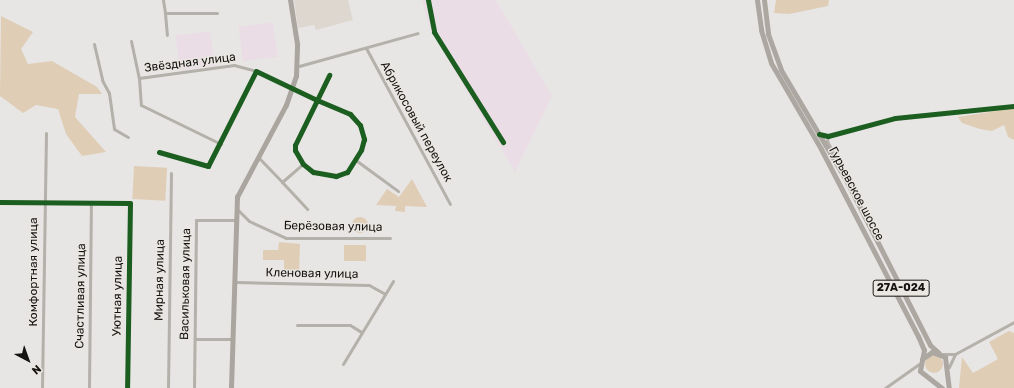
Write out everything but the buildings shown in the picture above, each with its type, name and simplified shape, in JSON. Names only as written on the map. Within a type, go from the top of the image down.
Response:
[{"type":"main road","name":"Гурьевское шоссе","points":[[758,0],[761,30],[771,63],[821,149],[918,336],[924,350],[920,362],[922,373]]},
{"type":"main road","name":"Гурьевское шоссе","points":[[764,0],[776,60],[840,169],[927,339],[941,353]]},
{"type":"main road","points":[[920,362],[928,353],[941,353],[948,369],[949,388]]},
{"type":"main road","points":[[932,380],[948,369]]},
{"type":"main road","points":[[922,373],[942,388]]},
{"type":"street","points":[[163,0],[167,35]]},
{"type":"street","points":[[231,388],[236,282],[237,197],[259,158],[292,88],[299,66],[290,0]]},
{"type":"street","points":[[428,0],[434,32],[503,142]]},
{"type":"street","points":[[165,13],[217,13]]},
{"type":"street","points":[[299,66],[418,33]]},
{"type":"street","name":"Звёздная улица","points":[[131,40],[139,78],[234,64],[256,71],[317,100]]},
{"type":"street","points":[[94,44],[102,80],[109,93],[114,129],[128,138]]},
{"type":"street","name":"Абрикосовый переулок","points":[[366,48],[450,204]]},
{"type":"street","points":[[159,152],[204,167],[211,163],[256,71]]},
{"type":"street","points":[[317,100],[350,114],[360,125],[364,138],[357,161],[347,172],[336,176],[314,172],[303,164],[295,145],[329,75]]},
{"type":"street","points":[[139,78],[141,105],[221,144]]},
{"type":"street","points":[[819,134],[828,136],[895,118],[1014,106]]},
{"type":"street","name":"Комфортная улица","points":[[42,388],[43,204],[46,133]]},
{"type":"street","points":[[828,136],[840,169]]},
{"type":"street","points":[[259,158],[307,209]]},
{"type":"street","points":[[357,161],[398,191]]},
{"type":"street","points":[[282,182],[303,164]]},
{"type":"street","name":"Мирная улица","points":[[168,388],[171,173]]},
{"type":"street","points":[[0,202],[91,204]]},
{"type":"street","name":"Уютная улица","points":[[91,204],[130,203],[127,388]]},
{"type":"street","name":"Счастливая улица","points":[[89,388],[91,204]]},
{"type":"street","name":"Берёзовая улица","points":[[236,208],[249,221],[286,238],[390,238]]},
{"type":"street","name":"Васильковая улица","points":[[194,388],[196,220],[236,220]]},
{"type":"street","points":[[343,364],[393,281]]},
{"type":"street","name":"Кленовая улица","points":[[236,282],[369,285],[385,294]]},
{"type":"street","points":[[941,353],[955,354],[1014,322]]},
{"type":"street","points":[[297,325],[350,325],[362,332]]},
{"type":"street","points":[[195,339],[233,339]]},
{"type":"street","points":[[948,369],[955,354]]},
{"type":"street","points":[[885,388],[910,374],[920,362]]},
{"type":"street","points":[[910,374],[922,373]]},
{"type":"shaded area","points":[[294,0],[348,0],[353,20],[316,30],[314,25],[298,28]]},
{"type":"shaded area","points":[[422,0],[496,0],[552,96],[515,172],[430,29]]},
{"type":"shaded area","points":[[776,0],[829,0],[828,6],[789,14],[774,13]]},
{"type":"shaded area","points":[[1,16],[33,32],[21,49],[28,64],[52,61],[97,87],[102,94],[79,94],[75,117],[106,152],[82,156],[66,134],[58,109],[36,105],[23,113],[0,96]]},
{"type":"shaded area","points":[[273,22],[278,57],[243,62],[238,27]]},
{"type":"shaded area","points":[[210,31],[215,66],[180,71],[175,36]]},
{"type":"shaded area","points":[[1014,108],[1014,140],[1008,137],[1004,125],[992,131],[980,129],[962,123],[958,117]]},
{"type":"shaded area","points":[[134,166],[167,168],[165,201],[132,199]]},
{"type":"shaded area","points":[[412,179],[427,207],[405,206],[405,212],[395,211],[396,206],[376,205],[387,189],[399,197]]},
{"type":"shaded area","points":[[357,217],[363,217],[368,222],[366,231],[363,233],[357,233],[352,228],[352,222]]},
{"type":"shaded area","points":[[279,242],[300,244],[299,276],[284,276],[284,260],[263,260],[263,250],[278,250]]},
{"type":"shaded area","points":[[344,245],[366,245],[366,261],[344,261]]},
{"type":"shaded area","points":[[1009,331],[1014,333],[1014,388],[959,388],[962,357],[973,373],[998,359],[989,342]]},
{"type":"shaded area","points":[[934,355],[940,358],[943,364],[940,370],[934,373],[928,370],[925,364],[928,358]]},
{"type":"cycle path","points":[[428,0],[434,32],[503,142]]},
{"type":"cycle path","points":[[159,152],[208,166],[256,71],[317,100],[350,114],[360,125],[364,139],[361,150],[347,172],[336,176],[313,172],[303,164],[295,150],[295,145],[317,100],[329,75]]},
{"type":"cycle path","points":[[819,134],[828,136],[895,118],[1014,106]]},
{"type":"cycle path","points":[[0,202],[130,203],[127,388]]}]
